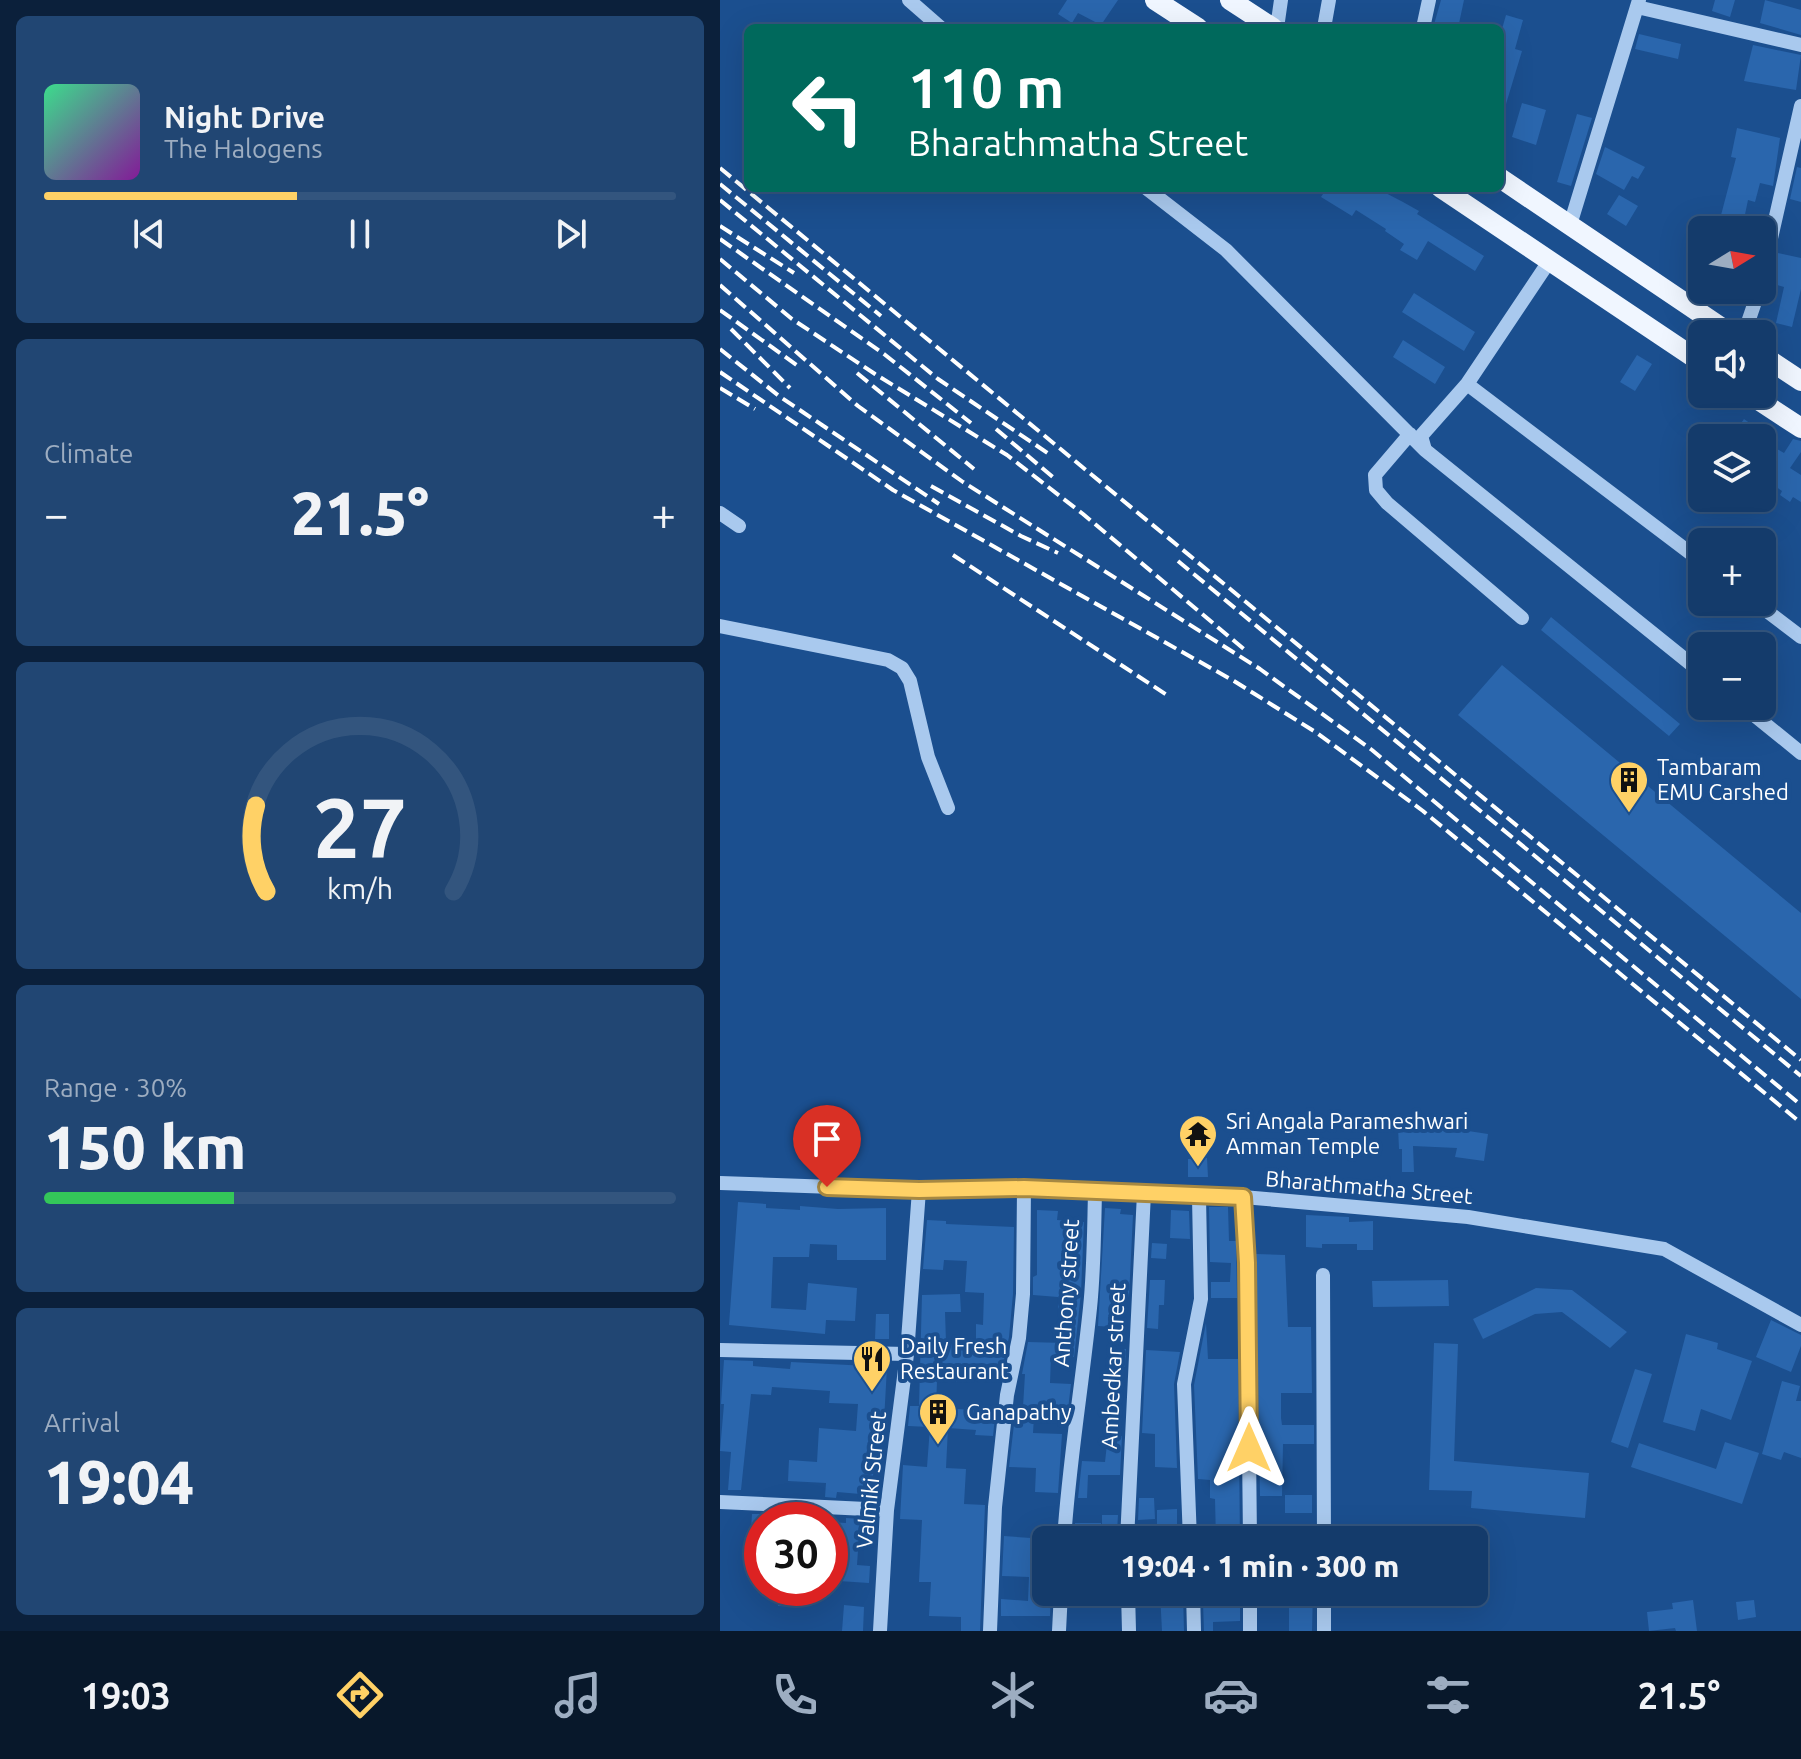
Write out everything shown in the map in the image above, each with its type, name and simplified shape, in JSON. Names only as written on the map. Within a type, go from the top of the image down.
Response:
[{"type":"main road","points":[[1155,0],[1192,24]]},
{"type":"main road","points":[[1230,0],[1269,24]]},
{"type":"main road","points":[[1504,181],[1710,320]]},
{"type":"main road","points":[[1447,192],[1688,354]]},
{"type":"main road","points":[[1776,364],[1801,381]]},
{"type":"main road","points":[[1770,408],[1801,428]]},
{"type":"street","points":[[909,0],[936,24]]},
{"type":"street","points":[[1276,24],[1281,0]]},
{"type":"street","points":[[1325,24],[1329,0]]},
{"type":"street","points":[[1424,24],[1429,0]]},
{"type":"street","points":[[1570,225],[1638,3],[1801,45]]},
{"type":"street","points":[[1776,216],[1801,106]]},
{"type":"street","points":[[1151,192],[1226,250],[1425,450],[1688,662]]},
{"type":"street","points":[[1425,450],[1421,436],[1467,384],[1550,260]]},
{"type":"street","points":[[1467,384],[1688,551]]},
{"type":"street","points":[[1410,434],[1375,475],[1376,490],[1387,503],[1522,618]]},
{"type":"street","points":[[720,513],[739,526]]},
{"type":"street","points":[[1773,616],[1801,637]]},
{"type":"street","points":[[720,626],[888,660],[902,668],[910,681],[928,757],[948,808]]},
{"type":"street","points":[[1760,720],[1801,753]]},
{"type":"street","name":"Bharathmatha Street","points":[[720,1183],[919,1190],[1024,1188],[1243,1197],[1468,1217],[1664,1249],[1801,1325]]},
{"type":"street","points":[[990,1631],[995,1507],[1007,1395],[1019,1338],[1023,1294],[1024,1188]]},
{"type":"street","name":"Valmiki Street","points":[[880,1631],[887,1510],[907,1354],[919,1190]]},
{"type":"street","name":"Anthony street","points":[[1065,1526],[1069,1465],[1078,1416],[1090,1304],[1095,1192]]},
{"type":"street","name":"Ambedkar street","points":[[1128,1526],[1144,1193]]},
{"type":"street","points":[[1189,1526],[1184,1384],[1201,1299],[1199,1197]]},
{"type":"street","points":[[1243,1197],[1247,1263],[1250,1526]]},
{"type":"street","points":[[1323,1275],[1324,1526]]},
{"type":"street","points":[[720,1350],[907,1354]]},
{"type":"street","points":[[720,1502],[887,1510]]},
{"type":"street","points":[[1059,1631],[1060,1606]]},
{"type":"street","points":[[1128,1606],[1129,1631]]},
{"type":"street","points":[[1193,1606],[1194,1631]]},
{"type":"street","points":[[1250,1606],[1250,1631]]},
{"type":"street","points":[[1324,1606],[1324,1631]]},
{"type":"building","points":[[1067,0],[1118,0],[1102,24],[1078,13],[1072,23],[1058,14]]},
{"type":"building","points":[[1441,0],[1464,0],[1459,24],[1434,24]]},
{"type":"building","points":[[1715,0],[1735,0],[1730,17],[1712,11]]},
{"type":"building","points":[[1765,0],[1801,10],[1801,35],[1760,23]]},
{"type":"building","points":[[1506,15],[1523,20],[1515,49],[1522,51],[1504,111],[1504,24]]},
{"type":"building","points":[[1639,34],[1681,44],[1678,59],[1635,49]]},
{"type":"building","points":[[1753,45],[1801,55],[1796,90],[1744,81]]},
{"type":"building","points":[[1522,103],[1546,110],[1536,145],[1512,137]]},
{"type":"building","points":[[1577,114],[1592,118],[1571,186],[1557,182]]},
{"type":"building","points":[[1737,128],[1780,138],[1773,186],[1760,183],[1755,202],[1748,200],[1745,216],[1721,216],[1736,158],[1731,157]]},
{"type":"building","points":[[1605,147],[1645,167],[1638,179],[1632,176],[1624,190],[1596,174]]},
{"type":"building","points":[[1797,167],[1801,168],[1801,202],[1790,199]]},
{"type":"building","points":[[1324,192],[1383,192],[1419,211],[1417,214],[1484,256],[1475,271],[1428,241],[1417,260],[1400,250],[1404,244],[1386,229],[1356,210],[1352,216],[1321,197]]},
{"type":"building","points":[[1619,195],[1638,206],[1626,226],[1607,214]]},
{"type":"building","points":[[1778,253],[1801,258],[1801,289],[1792,327],[1776,323],[1784,287],[1776,285]]},
{"type":"building","points":[[1414,293],[1475,332],[1464,351],[1402,312]]},
{"type":"building","points":[[1403,340],[1445,367],[1435,384],[1393,357]]},
{"type":"building","points":[[1637,355],[1652,364],[1635,391],[1620,382]]},
{"type":"building","points":[[1793,439],[1801,441],[1801,452],[1790,468],[1801,475],[1801,502],[1793,497],[1790,502],[1780,495],[1782,491],[1776,487],[1776,448],[1784,453]]},
{"type":"building","points":[[1551,617],[1680,724],[1669,736],[1541,630]]},
{"type":"building","name":"Tambaram EMU Carshed","points":[[1502,665],[1801,913],[1801,999],[1458,715]]},
{"type":"building","points":[[1416,1118],[1455,1119],[1455,1129],[1488,1134],[1484,1161],[1455,1157],[1457,1148],[1413,1146],[1414,1172],[1402,1172],[1398,1127],[1416,1126]]},
{"type":"building","name":"Sri Angala Parameshwari Amman Temple","points":[[1207,1158],[1208,1177],[1188,1177],[1188,1159]]},
{"type":"building","points":[[738,1202],[800,1210],[800,1206],[886,1208],[886,1260],[837,1260],[837,1245],[810,1244],[809,1257],[773,1257],[771,1308],[806,1310],[808,1283],[857,1288],[855,1321],[826,1320],[825,1334],[729,1325]]},
{"type":"building","points":[[1209,1207],[1228,1207],[1229,1241],[1236,1241],[1237,1298],[1211,1298],[1211,1282],[1230,1282],[1231,1263],[1210,1262]]},
{"type":"building","points":[[1105,1208],[1121,1209],[1120,1214],[1133,1215],[1129,1297],[1114,1297],[1113,1327],[1098,1326]]},
{"type":"building","points":[[1037,1210],[1058,1211],[1057,1220],[1084,1222],[1074,1357],[1051,1356],[1050,1383],[1071,1384],[1068,1409],[1023,1407],[1025,1374],[1022,1374],[1028,1342],[1064,1343],[1065,1320],[1059,1320],[1058,1297],[1033,1295],[1033,1277],[1037,1275]]},
{"type":"building","points":[[1171,1210],[1189,1211],[1190,1239],[1170,1238]]},
{"type":"building","points":[[1306,1215],[1349,1217],[1349,1222],[1373,1221],[1373,1250],[1357,1250],[1357,1244],[1306,1247]]},
{"type":"building","points":[[927,1220],[946,1221],[946,1224],[1014,1227],[1013,1294],[1009,1337],[1001,1373],[966,1371],[966,1382],[937,1381],[936,1408],[996,1408],[993,1436],[975,1435],[976,1430],[948,1428],[946,1468],[966,1469],[964,1504],[985,1505],[980,1631],[961,1631],[961,1617],[929,1616],[931,1582],[919,1582],[922,1520],[900,1519],[903,1465],[927,1467],[930,1427],[908,1426],[910,1406],[919,1406],[922,1295],[960,1294],[961,1312],[945,1312],[946,1342],[976,1343],[976,1324],[983,1325],[984,1293],[965,1292],[967,1261],[944,1260],[943,1270],[923,1269]]},
{"type":"building","points":[[1152,1243],[1167,1244],[1166,1259],[1151,1258]]},
{"type":"building","points":[[1256,1254],[1285,1255],[1288,1327],[1311,1327],[1312,1393],[1281,1393],[1281,1418],[1282,1425],[1314,1425],[1314,1444],[1283,1444],[1282,1496],[1260,1496]]},
{"type":"building","points":[[1150,1280],[1165,1280],[1164,1305],[1159,1305],[1158,1329],[1147,1328]]},
{"type":"building","points":[[1448,1280],[1449,1306],[1373,1307],[1372,1281]]},
{"type":"building","points":[[1536,1288],[1572,1290],[1627,1332],[1610,1348],[1562,1312],[1535,1314],[1483,1339],[1473,1319]]},
{"type":"building","points":[[876,1314],[889,1314],[889,1339],[875,1339]]},
{"type":"building","points":[[1771,1320],[1801,1335],[1801,1346],[1791,1372],[1756,1357]]},
{"type":"building","points":[[1206,1323],[1208,1359],[1238,1359],[1240,1526],[1216,1526],[1215,1499],[1210,1498],[1210,1480],[1198,1479],[1194,1385]]},
{"type":"building","points":[[1686,1334],[1718,1343],[1717,1349],[1752,1361],[1731,1420],[1701,1409],[1695,1431],[1663,1422]]},
{"type":"building","points":[[1434,1343],[1458,1344],[1454,1461],[1589,1473],[1585,1518],[1471,1508],[1472,1491],[1429,1490]]},
{"type":"building","points":[[1113,1349],[1126,1349],[1125,1367],[1112,1367]]},
{"type":"building","points":[[1146,1350],[1180,1352],[1174,1384],[1177,1468],[1155,1467],[1155,1434],[1142,1433]]},
{"type":"building","points":[[724,1360],[753,1361],[753,1366],[790,1369],[791,1362],[887,1367],[884,1421],[876,1421],[872,1495],[837,1492],[836,1498],[825,1497],[826,1483],[788,1481],[789,1460],[817,1462],[819,1428],[856,1431],[858,1404],[829,1403],[830,1391],[772,1387],[771,1395],[751,1394],[741,1490],[728,1490],[731,1452],[720,1451]]},
{"type":"building","points":[[1635,1369],[1652,1374],[1628,1448],[1611,1442]]},
{"type":"building","points":[[1782,1381],[1800,1386],[1796,1401],[1801,1401],[1801,1458],[1784,1452],[1781,1460],[1762,1454]]},
{"type":"building","points":[[1015,1416],[1034,1417],[1033,1433],[1062,1434],[1058,1493],[1035,1492],[1036,1468],[1009,1467]]},
{"type":"building","points":[[1108,1435],[1122,1436],[1120,1475],[1088,1475],[1087,1498],[1078,1498],[1082,1461],[1105,1462]]},
{"type":"building","points":[[1725,1442],[1759,1453],[1742,1504],[1631,1467],[1639,1443],[1716,1469]]},
{"type":"building","points":[[1285,1495],[1312,1495],[1312,1513],[1285,1513]]},
{"type":"building","points":[[1139,1498],[1154,1498],[1155,1519],[1138,1520]]},
{"type":"building","points":[[1177,1509],[1177,1526],[1157,1526],[1157,1510]]},
{"type":"building","points":[[1102,1515],[1118,1515],[1117,1526],[1102,1526]]},
{"type":"building","points":[[848,1518],[876,1520],[875,1536],[859,1535],[857,1565],[870,1566],[869,1583],[848,1582]]},
{"type":"building","points":[[1075,1523],[1101,1523],[1101,1526],[1075,1526]]},
{"type":"building","points":[[1004,1536],[1031,1538],[1032,1606],[1050,1606],[1050,1616],[1001,1616],[1001,1599],[1028,1601],[1029,1577],[1002,1576]]},
{"type":"building","points":[[1693,1600],[1697,1631],[1676,1631],[1675,1628],[1649,1631],[1647,1612],[1673,1609],[1672,1603]]},
{"type":"building","points":[[1754,1600],[1756,1617],[1738,1620],[1736,1602]]},
{"type":"building","points":[[844,1606],[864,1607],[863,1631],[842,1631]]},
{"type":"building","points":[[1161,1606],[1183,1606],[1184,1631],[1162,1631]]},
{"type":"building","points":[[1203,1606],[1240,1606],[1240,1621],[1213,1622],[1213,1631],[1204,1631]]},
{"type":"building","points":[[1289,1606],[1313,1606],[1312,1631],[1289,1631]]},
{"type":"railway","points":[[720,168],[744,188]]},
{"type":"railway","points":[[720,184],[881,316]]},
{"type":"railway","points":[[749,192],[1801,1060]]},
{"type":"railway","points":[[720,200],[938,379],[1049,454]]},
{"type":"railway","points":[[720,226],[794,273]]},
{"type":"railway","points":[[720,239],[884,354],[971,423]]},
{"type":"railway","points":[[720,259],[792,319],[1007,455],[1083,514],[1245,650]]},
{"type":"railway","points":[[720,285],[858,406],[963,482],[1260,669],[1372,750],[1801,1105]]},
{"type":"railway","points":[[720,310],[798,366]]},
{"type":"railway","points":[[731,329],[790,388]]},
{"type":"railway","points":[[720,349],[779,396],[939,504]]},
{"type":"railway","points":[[720,372],[893,490],[1234,681],[1317,733],[1423,811],[1801,1123]]},
{"type":"railway","points":[[857,373],[974,469]]},
{"type":"railway","points":[[720,388],[755,409]]},
{"type":"railway","points":[[996,429],[1054,478]]},
{"type":"railway","points":[[931,486],[1058,553]]},
{"type":"railway","points":[[953,555],[1170,697]]},
{"type":"railway","points":[[1178,561],[1801,1076]]},
{"type":"place","name":"Tambaram EMU Carshed","points":[[1629,814]]},
{"type":"place","name":"Sri Angala Parameshwari Amman Temple","points":[[1198,1168]]},
{"type":"place","name":"Daily Fresh Restaurant","points":[[872,1393]]},
{"type":"place","name":"Ganapathy","points":[[938,1446]]},
{"type":"route","points":[[827,1187],[919,1190],[1024,1188],[1243,1197],[1247,1263],[1249,1448]]}]
